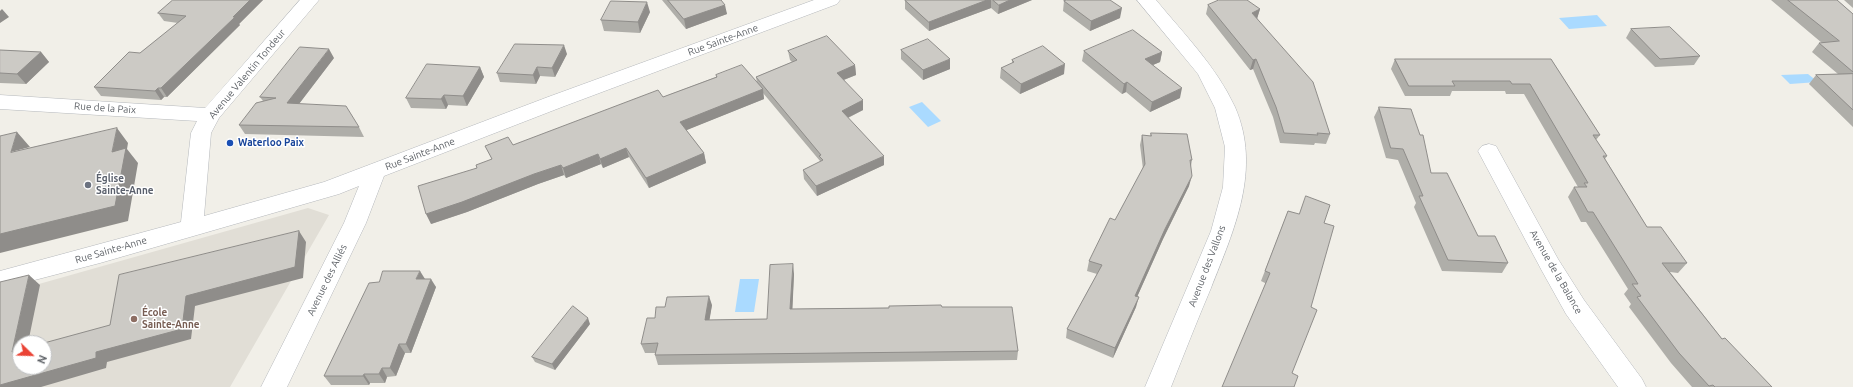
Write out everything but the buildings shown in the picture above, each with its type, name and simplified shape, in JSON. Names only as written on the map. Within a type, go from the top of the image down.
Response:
[{"type":"street","name":"Avenue Valentin Tondeur","points":[[192,227],[200,133],[210,115],[310,0]]},
{"type":"street","name":"Rue Sainte-Anne","points":[[0,280],[100,254],[331,188],[555,102],[831,0]]},
{"type":"street","name":"Avenue des Vallons","points":[[1146,0],[1206,72],[1225,108],[1236,148],[1234,188],[1222,231],[1158,387]]},
{"type":"street","name":"Rue de la Paix","points":[[0,102],[210,115]]},
{"type":"street","name":"Avenue de la Balance","points":[[1490,151],[1550,265],[1579,313],[1633,387]]},
{"type":"street","name":"Avenue des Alliés","points":[[274,387],[355,223],[375,172]]},
{"type":"shaded area","name":"École Sainte-Anne","points":[[308,208],[329,215],[230,387],[0,387],[0,295]]},
{"type":"water","points":[[1597,15],[1607,26],[1569,29],[1559,18]]},
{"type":"water","points":[[1808,74],[1818,82],[1790,84],[1781,75]]},
{"type":"water","points":[[922,102],[941,121],[928,127],[909,107]]},
{"type":"water","points":[[740,279],[759,279],[754,312],[735,312]]},
{"type":"place","name":"Waterloo Paix","points":[[230,143]]},
{"type":"place","name":"Église Sainte-Anne","points":[[88,185]]},
{"type":"place","name":"École Sainte-Anne","points":[[134,319]]}]
